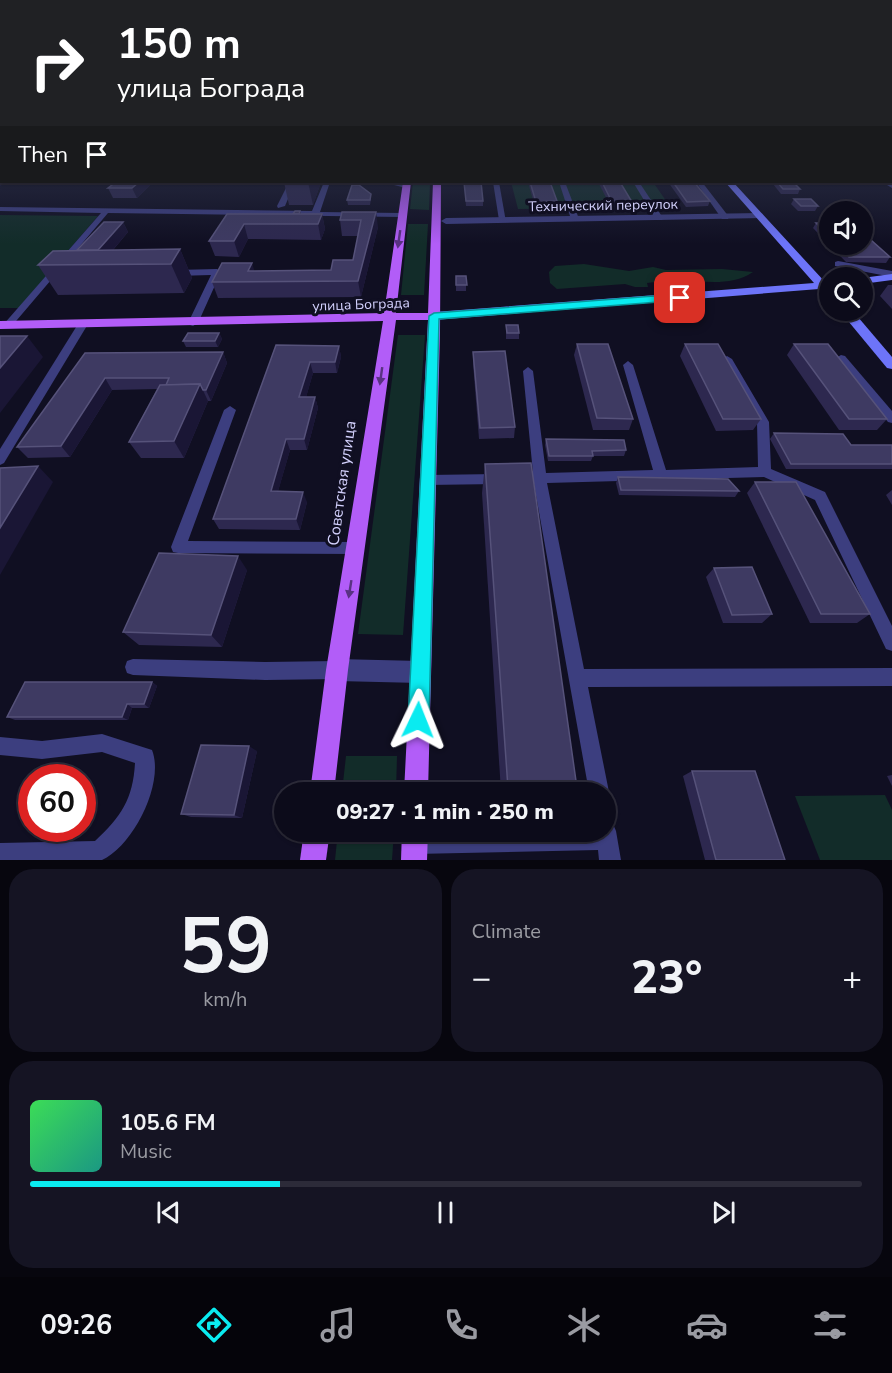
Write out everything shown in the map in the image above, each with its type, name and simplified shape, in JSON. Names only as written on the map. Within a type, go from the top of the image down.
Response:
[{"type":"main road","points":[[416,782],[437,183]]},
{"type":"main road","points":[[730,183],[819,279]]},
{"type":"main road","name":"Советская улица","points":[[323,782],[337,670],[390,318],[406,184]]},
{"type":"main road","points":[[873,279],[892,275]]},
{"type":"main road","name":"улица Бограда","points":[[4,325],[390,318],[819,289]]},
{"type":"main road","points":[[854,321],[892,365]]},
{"type":"main road","points":[[313,860],[315,842]]},
{"type":"street","name":"Технический переулок","points":[[446,220],[760,216]]},
{"type":"street","points":[[337,670],[420,672]]},
{"type":"lane","points":[[281,206],[292,183]]},
{"type":"lane","points":[[315,214],[327,183]]},
{"type":"lane","points":[[496,183],[503,220]]},
{"type":"lane","points":[[562,183],[575,219]]},
{"type":"lane","points":[[637,183],[658,218]]},
{"type":"lane","points":[[700,183],[724,216]]},
{"type":"lane","points":[[0,209],[402,216]]},
{"type":"lane","points":[[4,325],[52,276],[106,211]]},
{"type":"lane","points":[[838,264],[892,275]]},
{"type":"lane","points":[[170,273],[217,272],[193,323]]},
{"type":"lane","points":[[52,276],[64,275]]},
{"type":"lane","points":[[0,460],[83,324]]},
{"type":"lane","points":[[841,358],[892,419]]},
{"type":"lane","points":[[727,359],[763,422],[765,471]]},
{"type":"lane","points":[[628,365],[661,474]]},
{"type":"lane","points":[[528,371],[540,479],[597,782]]},
{"type":"lane","points":[[230,410],[178,547],[356,548]]},
{"type":"lane","points":[[427,480],[540,479],[765,471],[819,496],[892,643]]},
{"type":"lane","points":[[133,667],[266,671],[337,670]]},
{"type":"lane","points":[[579,678],[892,677]]},
{"type":"lane","points":[[0,746],[42,750],[102,743],[145,757],[145,785],[126,826],[99,851],[0,853]]},
{"type":"lane","points":[[414,845],[608,844]]},
{"type":"green space","points":[[413,183],[430,183],[429,210],[410,209]]},
{"type":"green space","points":[[511,183],[654,183],[671,208],[518,209]]},
{"type":"green space","points":[[0,215],[98,216],[19,308],[0,308]]},
{"type":"green space","points":[[408,224],[428,224],[424,295],[401,295]]},
{"type":"green space","points":[[584,264],[629,271],[653,267],[666,270],[722,269],[753,272],[736,280],[707,282],[678,280],[679,285],[652,282],[647,283],[648,287],[625,284],[557,289],[550,283],[549,272],[555,266]]},
{"type":"green space","points":[[398,335],[425,335],[403,635],[358,634]]},
{"type":"green space","points":[[346,756],[397,756],[396,782],[343,782]]},
{"type":"green space","points":[[885,795],[892,810],[892,860],[820,860],[795,796]]},
{"type":"green space","points":[[337,842],[393,842],[392,860],[335,860]]},
{"type":"building","points":[[115,183],[138,183],[132,188],[108,188]]},
{"type":"building","points":[[464,183],[481,183],[483,201],[466,201]]},
{"type":"building","points":[[530,183],[550,183],[557,201],[536,202]]},
{"type":"building","points":[[602,183],[621,183],[632,202],[612,202]]},
{"type":"building","points":[[674,183],[695,183],[710,201],[687,202]]},
{"type":"building","points":[[778,183],[794,183],[800,189],[783,189]]},
{"type":"building","points":[[352,185],[359,185],[371,194],[370,200],[347,200]]},
{"type":"building","points":[[794,199],[811,199],[818,206],[801,206]]},
{"type":"building","points":[[342,212],[376,212],[358,281],[212,282],[222,263],[252,263],[248,271],[331,270],[333,260],[353,260],[361,220],[340,220]]},
{"type":"building","points":[[227,214],[322,214],[318,224],[244,224],[234,241],[209,241]]},
{"type":"building","points":[[104,222],[123,222],[98,250],[77,250]]},
{"type":"building","points":[[873,242],[890,257],[849,257],[847,255],[873,255]]},
{"type":"building","points":[[180,249],[171,264],[38,265],[53,251]]},
{"type":"building","points":[[456,276],[466,276],[467,285],[456,285]]},
{"type":"building","points":[[506,325],[518,325],[519,333],[507,333]]},
{"type":"building","points":[[188,333],[219,333],[215,341],[183,341]]},
{"type":"building","points":[[0,336],[27,336],[0,368]]},
{"type":"building","points":[[577,344],[608,344],[633,419],[597,418]]},
{"type":"building","points":[[685,344],[718,344],[761,419],[723,419]]},
{"type":"building","points":[[794,344],[828,344],[887,419],[849,419]]},
{"type":"building","points":[[276,345],[339,346],[335,362],[310,362],[299,397],[315,397],[304,439],[286,439],[271,491],[303,492],[296,519],[213,519]]},
{"type":"building","points":[[505,351],[515,427],[480,428],[473,352]]},
{"type":"building","points":[[223,352],[206,390],[203,390],[200,384],[166,385],[169,378],[105,378],[61,446],[17,447],[85,353]]},
{"type":"building","points":[[200,384],[174,441],[129,442],[160,385]]},
{"type":"building","points":[[774,433],[843,434],[851,445],[892,445],[892,464],[791,464]]},
{"type":"building","points":[[546,439],[624,440],[626,450],[592,451],[593,456],[549,456]]},
{"type":"building","points":[[531,463],[576,782],[508,782],[485,464]]},
{"type":"building","points":[[38,466],[0,528],[0,468]]},
{"type":"building","points":[[618,477],[728,479],[739,491],[621,490]]},
{"type":"building","points":[[755,482],[796,482],[870,614],[821,614]]},
{"type":"building","points":[[159,553],[238,556],[211,635],[123,632]]},
{"type":"building","points":[[752,567],[772,614],[732,615],[714,568]]},
{"type":"building","points":[[25,682],[152,682],[144,704],[127,704],[122,717],[7,717]]},
{"type":"building","points":[[201,745],[249,746],[234,815],[181,814]]},
{"type":"building","points":[[692,771],[755,771],[785,860],[716,860]]},
{"type":"route","points":[[418,720],[434,316],[680,298]]}]
